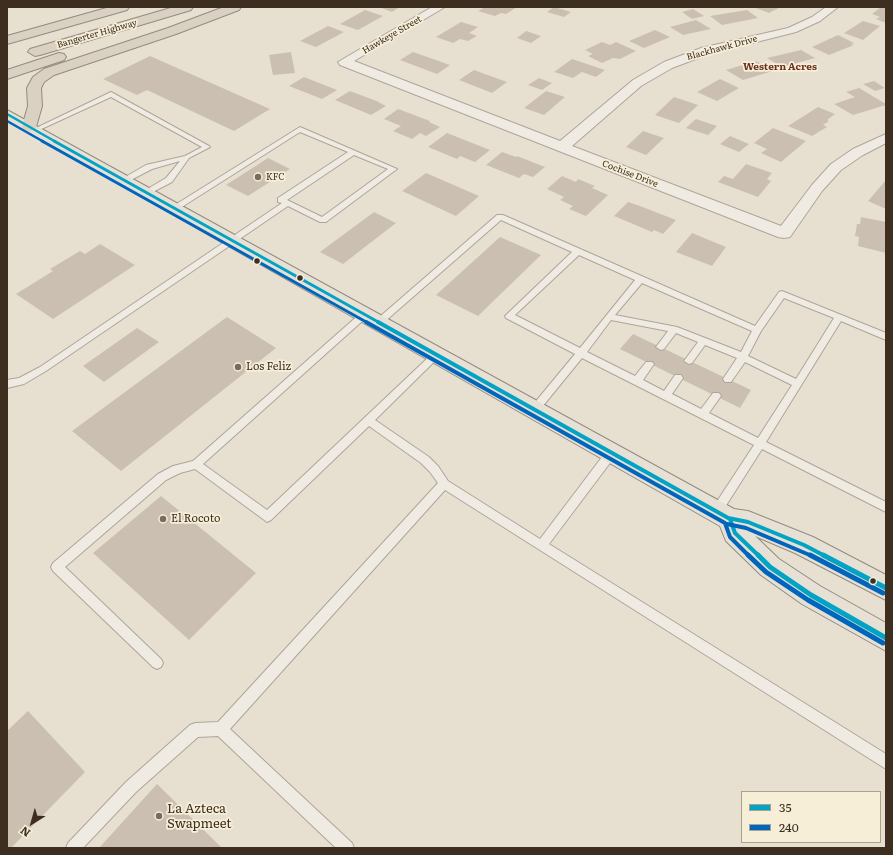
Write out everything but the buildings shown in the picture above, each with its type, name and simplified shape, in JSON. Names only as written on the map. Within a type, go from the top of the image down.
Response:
[{"type":"highway","name":"Bangerter Highway","points":[[7,40],[123,7]]},
{"type":"highway","name":"Bangerter Highway","points":[[22,56],[187,7]]},
{"type":"highway","points":[[7,75],[49,60],[158,27],[177,18],[191,7]]},
{"type":"highway","points":[[32,128],[35,106],[34,88],[38,80],[49,72],[172,31],[235,7]]},
{"type":"main road","points":[[7,114],[723,515],[748,522],[804,545],[886,588]]},
{"type":"main road","points":[[723,515],[735,532],[770,567],[806,592],[886,638]]},
{"type":"street","name":"Hawkeye Street","points":[[344,62],[440,7]]},
{"type":"street","name":"Blackhawk Drive","points":[[562,147],[637,83],[668,65],[705,51],[792,30],[812,21],[833,7]]},
{"type":"street","name":"Cochise Drive","points":[[344,62],[784,233],[817,188],[836,167],[858,152],[886,138]]},
{"type":"lane","points":[[32,128],[111,94],[207,147],[187,158],[149,167],[124,180]]},
{"type":"lane","points":[[174,208],[300,129],[353,152],[393,170],[323,220],[281,200],[353,152]]},
{"type":"lane","points":[[147,193],[169,180],[187,158]]},
{"type":"lane","points":[[7,384],[21,380],[43,369],[288,203]]},
{"type":"lane","points":[[157,663],[57,568],[162,477],[177,469],[196,464],[372,318],[500,217],[758,330]]},
{"type":"lane","points":[[578,251],[509,316],[886,508]]},
{"type":"lane","points":[[534,409],[640,279]]},
{"type":"lane","points":[[728,379],[782,294],[886,337]]},
{"type":"lane","points":[[609,317],[674,329],[743,357],[798,384]]},
{"type":"lane","points":[[723,515],[759,442],[798,384],[839,317]]},
{"type":"lane","points":[[661,347],[674,329]]},
{"type":"lane","points":[[689,361],[704,340]]},
{"type":"lane","points":[[196,464],[267,517],[436,354]]},
{"type":"lane","points":[[637,381],[649,364]]},
{"type":"lane","points":[[666,395],[678,378]]},
{"type":"lane","points":[[703,414],[716,396]]},
{"type":"lane","points":[[368,420],[425,460],[434,469],[444,484],[886,762]]},
{"type":"lane","points":[[542,546],[612,452]]},
{"type":"lane","points":[[73,848],[131,787],[195,730],[221,729],[444,484]]},
{"type":"lane","points":[[221,729],[347,848]]},
{"type":"transit line","name":"35","points":[[7,114],[730,519],[735,533],[770,567],[811,595],[886,638]]},
{"type":"transit line","name":"240","points":[[7,121],[725,523],[730,537],[766,572],[808,600],[883,643]]},
{"type":"transit line","name":"35","points":[[728,518],[748,522],[804,545],[886,588]]},
{"type":"transit line","name":"240","points":[[727,524],[746,528],[801,550],[883,593]]},
{"type":"place","name":"KFC","points":[[258,177]]},
{"type":"place","name":"Los Feliz","points":[[238,367]]},
{"type":"place","name":"El Rocoto","points":[[163,519]]},
{"type":"place","name":"La Azteca Swapmeet","points":[[159,816]]},
{"type":"district","name":"Western Acres","points":[[780,67]]}]
